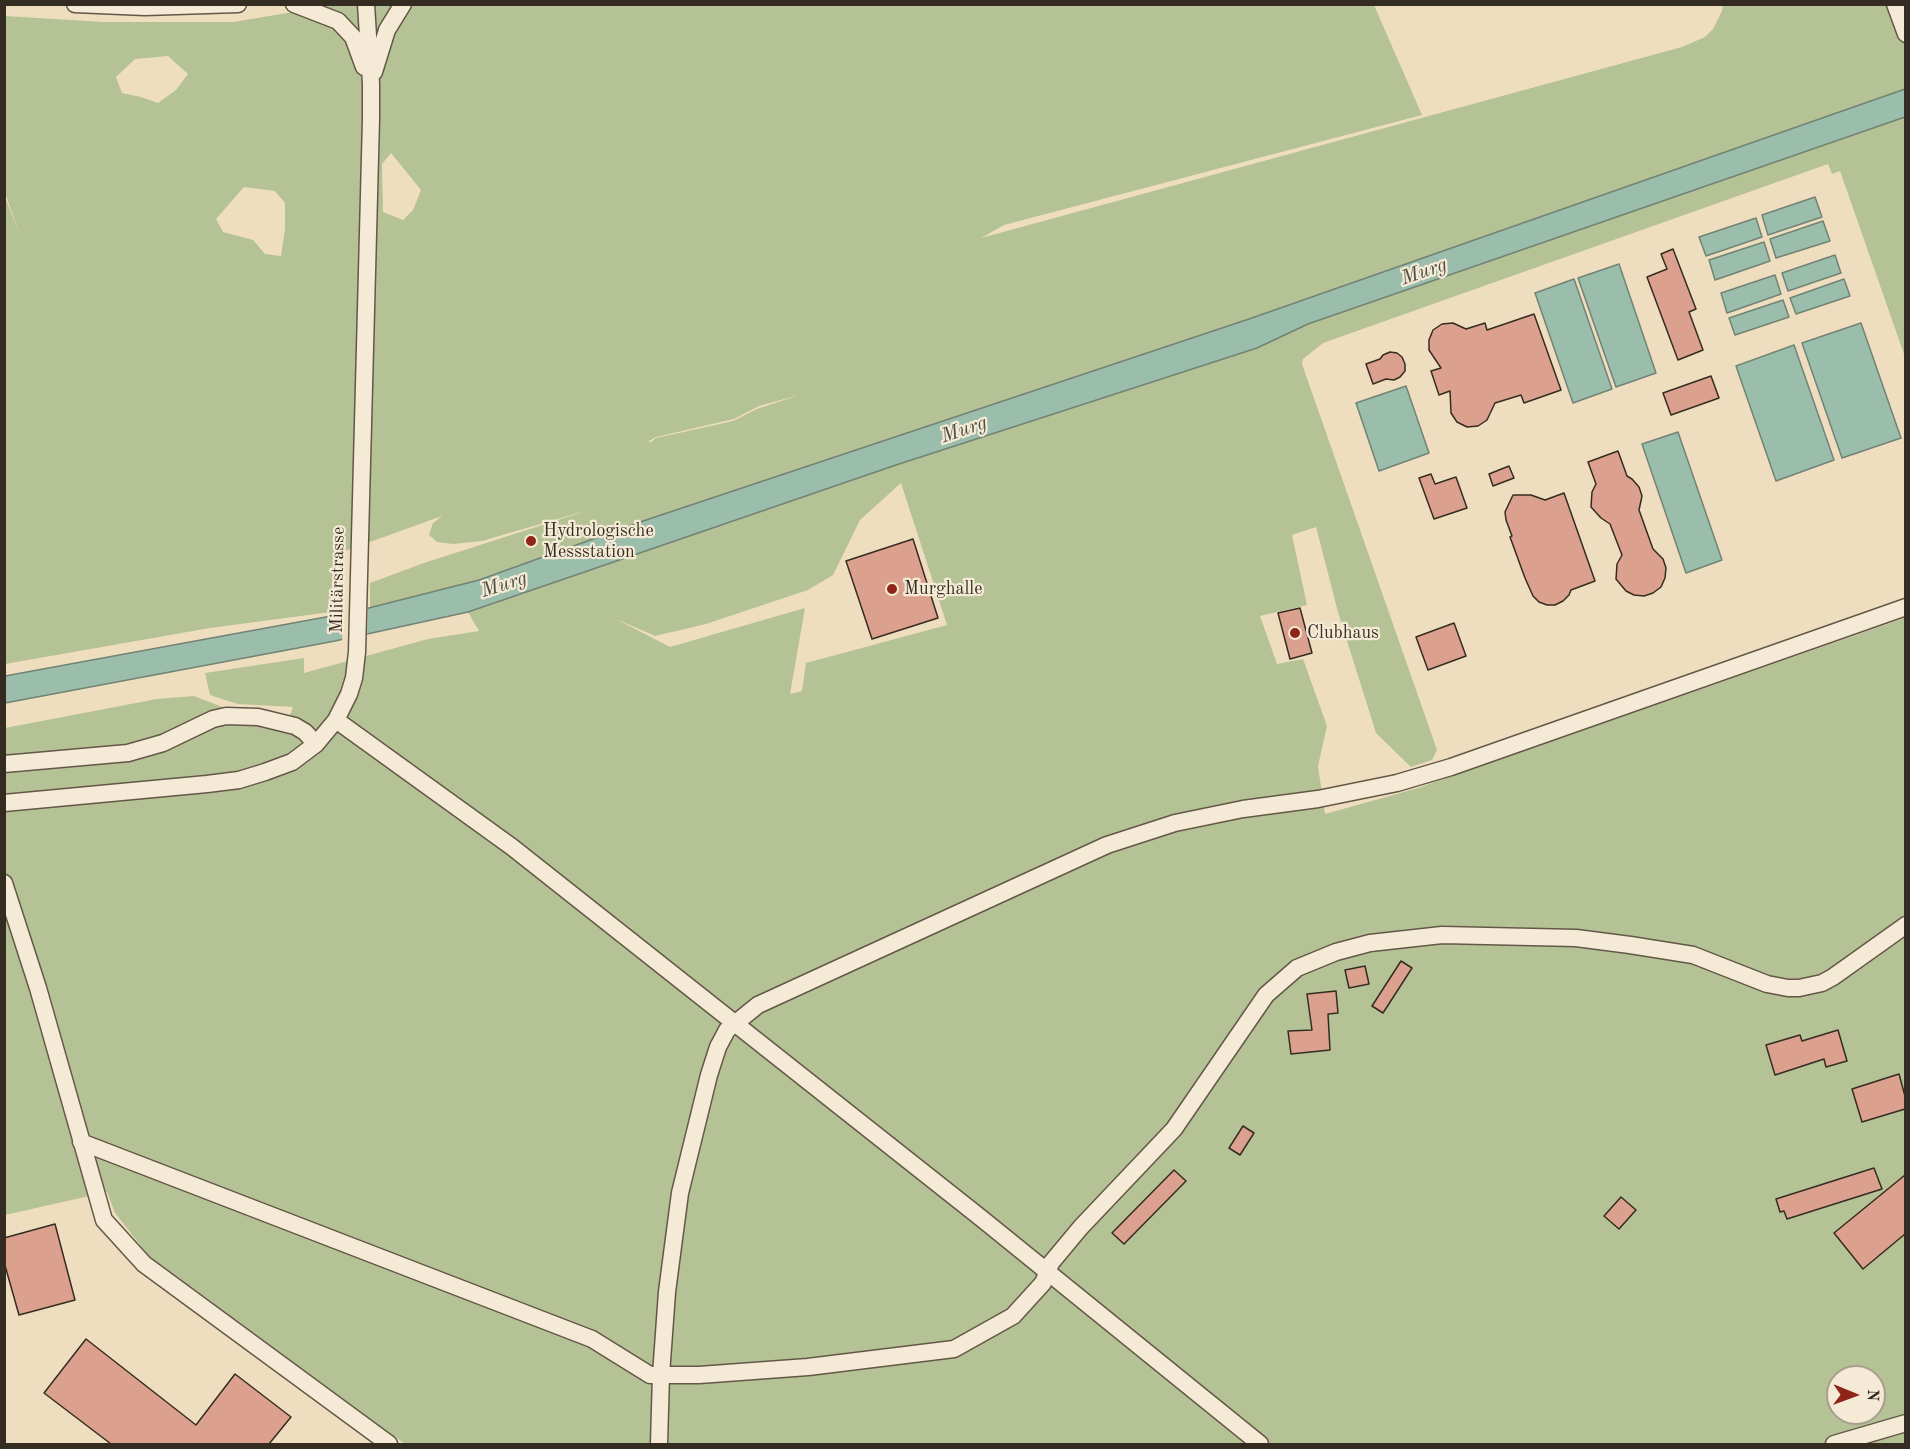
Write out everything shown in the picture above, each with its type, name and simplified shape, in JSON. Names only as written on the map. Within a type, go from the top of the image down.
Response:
[{"type":"street","points":[[75,4],[145,7],[238,4]]},
{"type":"street","name":"Militärstrasse","points":[[294,4],[338,21],[353,37],[371,84]]},
{"type":"street","name":"Militärstrasse","points":[[4,803],[239,780],[266,772],[292,762],[316,744],[336,720],[349,694],[354,678],[357,652],[371,84],[366,4]]},
{"type":"street","name":"Militärstrasse","points":[[371,84],[387,30],[403,4]]},
{"type":"street","points":[[1895,4],[1905,34]]},
{"type":"street","points":[[659,1444],[667,1292],[680,1193],[718,1047],[727,1030],[758,1005],[1107,845],[1175,823],[1397,783],[1905,607]]},
{"type":"street","points":[[4,764],[128,753],[163,743],[213,719],[226,716],[258,717],[295,726],[305,732],[316,744]]},
{"type":"street","points":[[336,720],[495,834],[981,1218],[1260,1444]]},
{"type":"street","points":[[4,883],[38,988],[104,1220],[144,1264],[389,1444]]},
{"type":"street","points":[[81,1142],[592,1339],[650,1375],[699,1375],[808,1367],[954,1349],[1013,1316],[1043,1283],[1051,1263],[1081,1227],[1174,1129],[1266,995],[1297,968],[1336,952],[1370,943],[1442,935],[1576,938],[1693,955],[1767,984],[1798,988],[1822,983],[1833,977],[1905,925]]},
{"type":"street","points":[[1834,1444],[1905,1423]]},
{"type":"shaded area","points":[[342,4],[1374,5],[1422,115],[1004,225],[981,238],[1682,47],[1705,37],[1713,29],[1723,5],[1905,5],[1905,89],[1249,319],[643,521],[479,580],[370,608],[370,583],[424,563],[592,509],[482,541],[453,544],[437,542],[429,535],[433,523],[442,516],[334,555],[331,612],[210,628],[5,664],[5,197],[20,235],[5,193],[5,16],[103,22],[233,22]],"holes":[[[168,56],[188,74],[176,90],[158,103],[122,93],[116,77],[135,59]],[[391,153],[421,190],[413,210],[403,220],[383,212],[382,164]],[[244,187],[275,191],[285,203],[285,229],[281,256],[265,254],[253,240],[223,232],[216,219]],[[799,395],[757,409],[733,421],[656,438],[650,443],[649,441],[656,437],[734,419],[759,406]]]},
{"type":"shaded area","points":[[1905,117],[1905,357],[1840,171],[1832,174],[1828,164],[1323,343],[1303,359],[1302,364],[1437,750],[1432,760],[1411,767],[1376,733],[1338,612],[1316,527],[1292,535],[1307,605],[1260,616],[1277,664],[1303,659],[1327,726],[1318,766],[1325,814],[1418,788],[1905,618],[1905,1444],[405,1444],[149,1256],[115,1213],[107,1192],[5,1215],[5,728],[157,699],[194,696],[284,731],[293,707],[238,704],[210,695],[205,673],[304,658],[304,673],[428,639],[479,631],[468,612],[896,465],[1257,348],[1308,324]],"holes":[[[901,483],[947,625],[806,663],[802,691],[790,694],[805,608],[670,647],[616,619],[655,636],[706,624],[808,590],[833,575],[860,520]]]},
{"type":"water","name":"Murg","points":[[1905,89],[1905,117],[1308,324],[1257,348],[896,465],[468,612],[335,641],[5,703],[5,676],[353,612],[479,580],[643,521],[1249,319]]},
{"type":"water","points":[[1815,197],[1822,217],[1768,235],[1762,215]]},
{"type":"water","points":[[1756,218],[1762,237],[1706,256],[1699,237]]},
{"type":"water","points":[[1823,221],[1830,241],[1776,258],[1770,239]]},
{"type":"water","points":[[1764,242],[1770,261],[1715,280],[1709,260]]},
{"type":"water","points":[[1835,255],[1841,273],[1788,291],[1782,273]]},
{"type":"water","points":[[1619,264],[1656,373],[1616,387],[1578,278]]},
{"type":"water","points":[[1775,275],[1781,294],[1727,313],[1721,293]]},
{"type":"water","points":[[1574,279],[1612,389],[1573,403],[1535,293]]},
{"type":"water","points":[[1844,279],[1850,296],[1796,314],[1790,298]]},
{"type":"water","points":[[1783,300],[1789,317],[1735,335],[1729,318]]},
{"type":"water","points":[[1861,323],[1901,438],[1842,458],[1802,343]]},
{"type":"water","points":[[1794,345],[1834,460],[1776,481],[1736,366]]},
{"type":"water","points":[[1406,386],[1429,453],[1379,471],[1356,403]]},
{"type":"water","points":[[1678,432],[1722,560],[1686,573],[1642,444]]},
{"type":"pier","points":[[368,606],[367,637],[342,643],[343,611]]},
{"type":"building","points":[[1673,249],[1696,309],[1689,312],[1703,350],[1678,360],[1647,277],[1667,269],[1661,254]]},
{"type":"building","points":[[1534,314],[1561,390],[1524,403],[1521,395],[1495,403],[1487,420],[1478,426],[1467,427],[1457,422],[1451,413],[1450,391],[1439,395],[1431,371],[1441,368],[1429,350],[1429,340],[1433,330],[1442,324],[1453,323],[1466,329],[1485,323],[1487,330]]},
{"type":"building","points":[[1390,352],[1402,357],[1405,371],[1394,380],[1386,379],[1373,384],[1366,364]]},
{"type":"building","points":[[1711,376],[1719,398],[1671,415],[1663,393]]},
{"type":"building","points":[[1618,451],[1627,476],[1639,487],[1642,496],[1639,510],[1653,549],[1663,559],[1666,568],[1661,587],[1644,596],[1626,591],[1616,579],[1617,564],[1622,555],[1610,524],[1591,507],[1592,492],[1596,484],[1588,462]]},
{"type":"building","points":[[1509,466],[1514,478],[1493,486],[1489,474]]},
{"type":"building","points":[[1431,474],[1435,484],[1456,477],[1467,508],[1434,519],[1419,478]]},
{"type":"building","points":[[1564,493],[1595,581],[1571,590],[1563,601],[1555,605],[1547,605],[1539,602],[1533,596],[1510,537],[1512,536],[1505,512],[1513,495],[1531,495],[1545,500]]},
{"type":"building","name":"Murghalle","points":[[913,539],[938,618],[872,639],[846,561]]},
{"type":"building","name":"Clubhaus","points":[[1300,608],[1312,653],[1290,659],[1278,613]]},
{"type":"building","points":[[1454,623],[1466,656],[1428,670],[1416,637]]},
{"type":"building","points":[[1401,961],[1412,968],[1383,1013],[1372,1006]]},
{"type":"building","points":[[1365,966],[1369,984],[1349,988],[1345,970]]},
{"type":"building","points":[[1336,991],[1338,1013],[1328,1014],[1330,1050],[1291,1054],[1288,1031],[1312,1030],[1307,994]]},
{"type":"building","points":[[1838,1030],[1847,1061],[1826,1067],[1824,1059],[1775,1075],[1766,1045],[1800,1035],[1802,1041]]},
{"type":"building","points":[[1899,1074],[1905,1096],[1905,1109],[1862,1122],[1852,1089]]},
{"type":"building","points":[[1243,1126],[1254,1133],[1240,1155],[1229,1148]]},
{"type":"building","points":[[1874,1168],[1882,1189],[1787,1219],[1784,1211],[1780,1212],[1776,1199]]},
{"type":"building","points":[[1174,1170],[1186,1181],[1124,1244],[1112,1233]]},
{"type":"building","points":[[1905,1175],[1905,1234],[1863,1269],[1834,1233]]},
{"type":"building","points":[[1621,1197],[1636,1210],[1619,1229],[1604,1216]]},
{"type":"building","points":[[55,1224],[75,1300],[19,1315],[4,1262],[4,1238]]},
{"type":"building","points":[[86,1339],[196,1425],[235,1374],[291,1417],[269,1444],[111,1444],[44,1393]]},
{"type":"place","name":"Hydrologische Messstation","points":[[531,541]]},
{"type":"place","name":"Murghalle","points":[[892,589]]},
{"type":"place","name":"Clubhaus","points":[[1295,633]]}]
